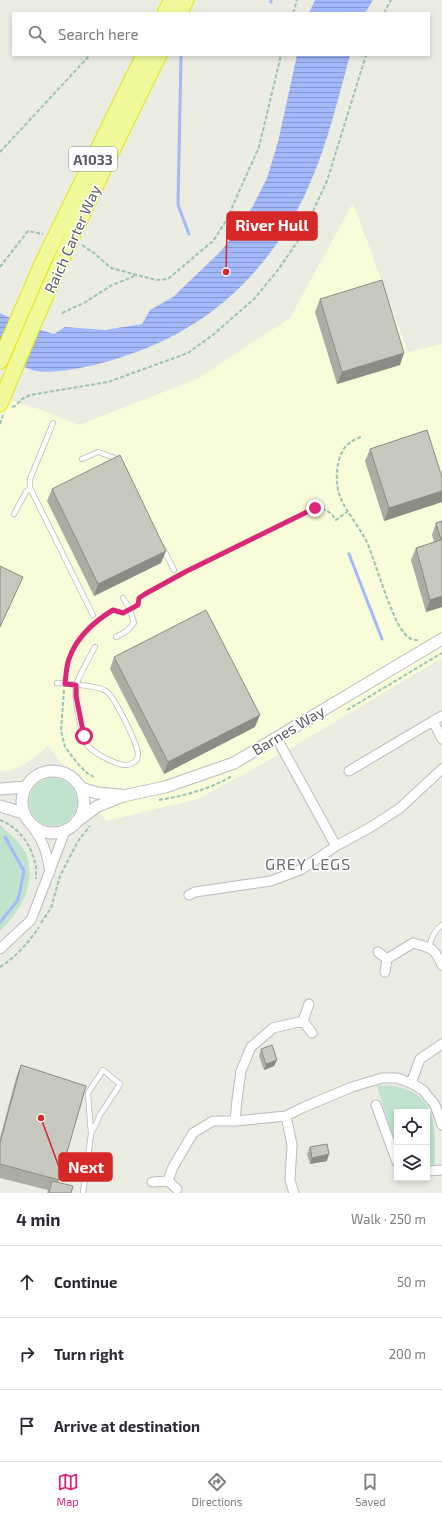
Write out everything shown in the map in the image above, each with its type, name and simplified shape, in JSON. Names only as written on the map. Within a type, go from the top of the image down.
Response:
[{"type":"highway","points":[[166,12],[172,0]]},
{"type":"highway","points":[[180,12],[186,0]]},
{"type":"highway","name":"Raich Carter Way","points":[[0,361],[42,264],[144,56]]},
{"type":"highway","name":"Raich Carter Way","points":[[4,405],[10,379],[63,258],[114,146],[159,56]]},
{"type":"street","name":"Barnes Way","points":[[80,820],[96,807],[123,796],[165,787],[234,763],[442,638]]},
{"type":"street","points":[[350,770],[442,716]]},
{"type":"street","points":[[433,721],[442,739]]},
{"type":"street","points":[[276,737],[336,846]]},
{"type":"street","points":[[189,896],[195,892],[271,881],[302,869],[336,846],[400,808],[442,769]]},
{"type":"street","points":[[31,825],[47,833],[56,834],[73,827],[80,820],[84,804],[84,796],[81,788],[71,777],[64,773],[54,771],[44,772],[37,776],[26,787],[22,800],[23,813],[31,825],[41,837],[46,851],[50,872]]},
{"type":"street","points":[[0,789],[26,787]]},
{"type":"street","name":"Barnes Way","points":[[81,788],[97,793],[123,796]]},
{"type":"street","points":[[0,806],[23,813]]},
{"type":"street","points":[[0,949],[31,920],[65,831]]},
{"type":"street","points":[[386,959],[413,943],[436,952],[442,965]]},
{"type":"street","points":[[378,952],[386,959]]},
{"type":"street","points":[[385,972],[386,959]]},
{"type":"street","points":[[302,1021],[309,1004]]},
{"type":"street","points":[[302,1021],[312,1033]]},
{"type":"street","points":[[236,1121],[241,1071],[251,1048],[273,1028],[302,1021]]},
{"type":"street","points":[[411,1083],[420,1059],[442,1044]]},
{"type":"street","points":[[168,1181],[173,1167],[193,1133],[212,1121],[236,1121],[286,1116],[304,1107],[367,1082],[382,1078],[397,1078],[411,1083],[423,1090],[436,1105],[442,1125]]},
{"type":"street","points":[[376,1105],[394,1154]]},
{"type":"street","points":[[286,1116],[292,1145],[290,1180],[294,1193]]},
{"type":"street","points":[[430,1171],[442,1170]]},
{"type":"street","points":[[152,1182],[168,1181],[178,1191]]},
{"type":"lane","points":[[52,423],[30,479],[30,488],[93,615]]},
{"type":"lane","points":[[82,459],[98,452],[115,458],[118,465]]},
{"type":"lane","points":[[14,514],[26,492],[30,488]]},
{"type":"lane","points":[[159,542],[174,570]]},
{"type":"lane","points":[[116,637],[127,631],[134,623],[130,609],[123,598]]},
{"type":"lane","points":[[57,683],[76,685],[92,687],[106,691],[113,700],[130,734],[138,754],[137,760],[132,764],[120,764],[106,758],[89,746],[84,736],[76,696],[76,685],[95,648]]},
{"type":"lane","points":[[429,948],[432,936],[442,925]]},
{"type":"lane","points":[[83,1193],[91,1134],[88,1092],[103,1070],[120,1084],[100,1115],[91,1134]]},
{"type":"path","points":[[293,12],[298,0]]},
{"type":"path","points":[[385,12],[391,0]]},
{"type":"path","points":[[0,152],[89,56]]},
{"type":"path","points":[[78,244],[88,248],[111,268],[156,280],[168,279],[213,241],[226,221],[259,147],[281,56]]},
{"type":"path","points":[[4,405],[14,406],[22,399],[30,395],[108,382],[188,353],[214,334],[254,299],[278,270],[302,235],[327,181],[366,56]]},
{"type":"path","points":[[0,267],[28,231],[46,234]]},
{"type":"path","points":[[62,313],[84,303],[112,285],[138,275]]},
{"type":"path","points":[[361,438],[352,440],[343,451],[336,474],[338,493],[347,512],[364,537],[392,612],[403,633],[414,641],[425,638],[436,657]]},
{"type":"path","points":[[94,776],[78,764],[65,747],[61,731],[69,658],[79,642],[98,620],[113,610],[123,613],[138,605],[139,598],[145,594],[185,572],[315,508],[323,508],[330,512],[336,520],[347,512]]},
{"type":"path","points":[[0,820],[8,823],[26,839],[36,863],[36,879]]},
{"type":"shaded area","points":[[353,203],[408,352],[442,344],[442,658],[289,749],[198,799],[106,821],[48,746],[27,763],[10,771],[0,770],[0,398],[39,409],[79,425],[197,379],[290,318]]},
{"type":"shaded area","points":[[53,778],[62,780],[70,785],[75,793],[77,802],[75,811],[70,819],[62,824],[53,826],[44,824],[36,819],[31,811],[29,802],[31,793],[36,785],[44,780]]},
{"type":"shaded area","points":[[0,825],[25,851],[30,875],[29,884],[23,901],[13,917],[0,931]]},
{"type":"shaded area","points":[[389,1085],[405,1089],[417,1095],[425,1102],[428,1109],[394,1109],[394,1142],[377,1086]]},
{"type":"shaded area","points":[[430,1112],[435,1135],[435,1164],[430,1165]]},
{"type":"water","points":[[315,0],[373,0],[366,12],[309,12]]},
{"type":"water","points":[[297,56],[350,56],[324,147],[299,207],[282,236],[263,262],[241,286],[216,308],[189,327],[160,342],[128,355],[82,368],[46,372],[36,371],[0,356],[0,313],[25,325],[54,334],[65,327],[105,330],[142,324],[150,310],[173,297],[221,251],[239,227],[253,206],[267,178],[278,142]]},
{"type":"building","points":[[382,280],[404,353],[342,372],[320,299]]},
{"type":"building","points":[[427,430],[442,477],[442,491],[389,508],[370,449]]},
{"type":"building","points":[[120,455],[166,551],[98,584],[52,489]]},
{"type":"building","points":[[442,521],[442,596],[430,600],[416,548],[441,540],[436,523]]},
{"type":"building","points":[[0,566],[23,577],[0,627]]},
{"type":"building","points":[[206,610],[260,715],[168,762],[114,657]]},
{"type":"building","points":[[272,1045],[277,1060],[266,1064],[261,1049]]},
{"type":"building","points":[[21,1065],[86,1086],[59,1180],[0,1164],[0,1143]]},
{"type":"building","points":[[327,1144],[329,1154],[312,1158],[310,1147]]},
{"type":"building","points":[[52,1181],[73,1186],[71,1193],[49,1193]]},
{"type":"waterway","points":[[181,56],[178,205],[189,234]]},
{"type":"waterway","points":[[349,554],[382,639]]},
{"type":"waterway","points":[[0,922],[18,900],[24,871],[5,837]]},
{"type":"place","name":"River Hull","points":[[226,272]]},
{"type":"place","name":"Next","points":[[41,1118]]},
{"type":"district","name":"GREY LEGS","points":[[308,863]]},
{"type":"route","points":[[84,736],[76,696],[76,685],[65,684],[66,672],[69,658],[79,642],[98,620],[113,610],[123,613],[138,605],[139,598],[145,594],[185,572],[315,508]]}]
